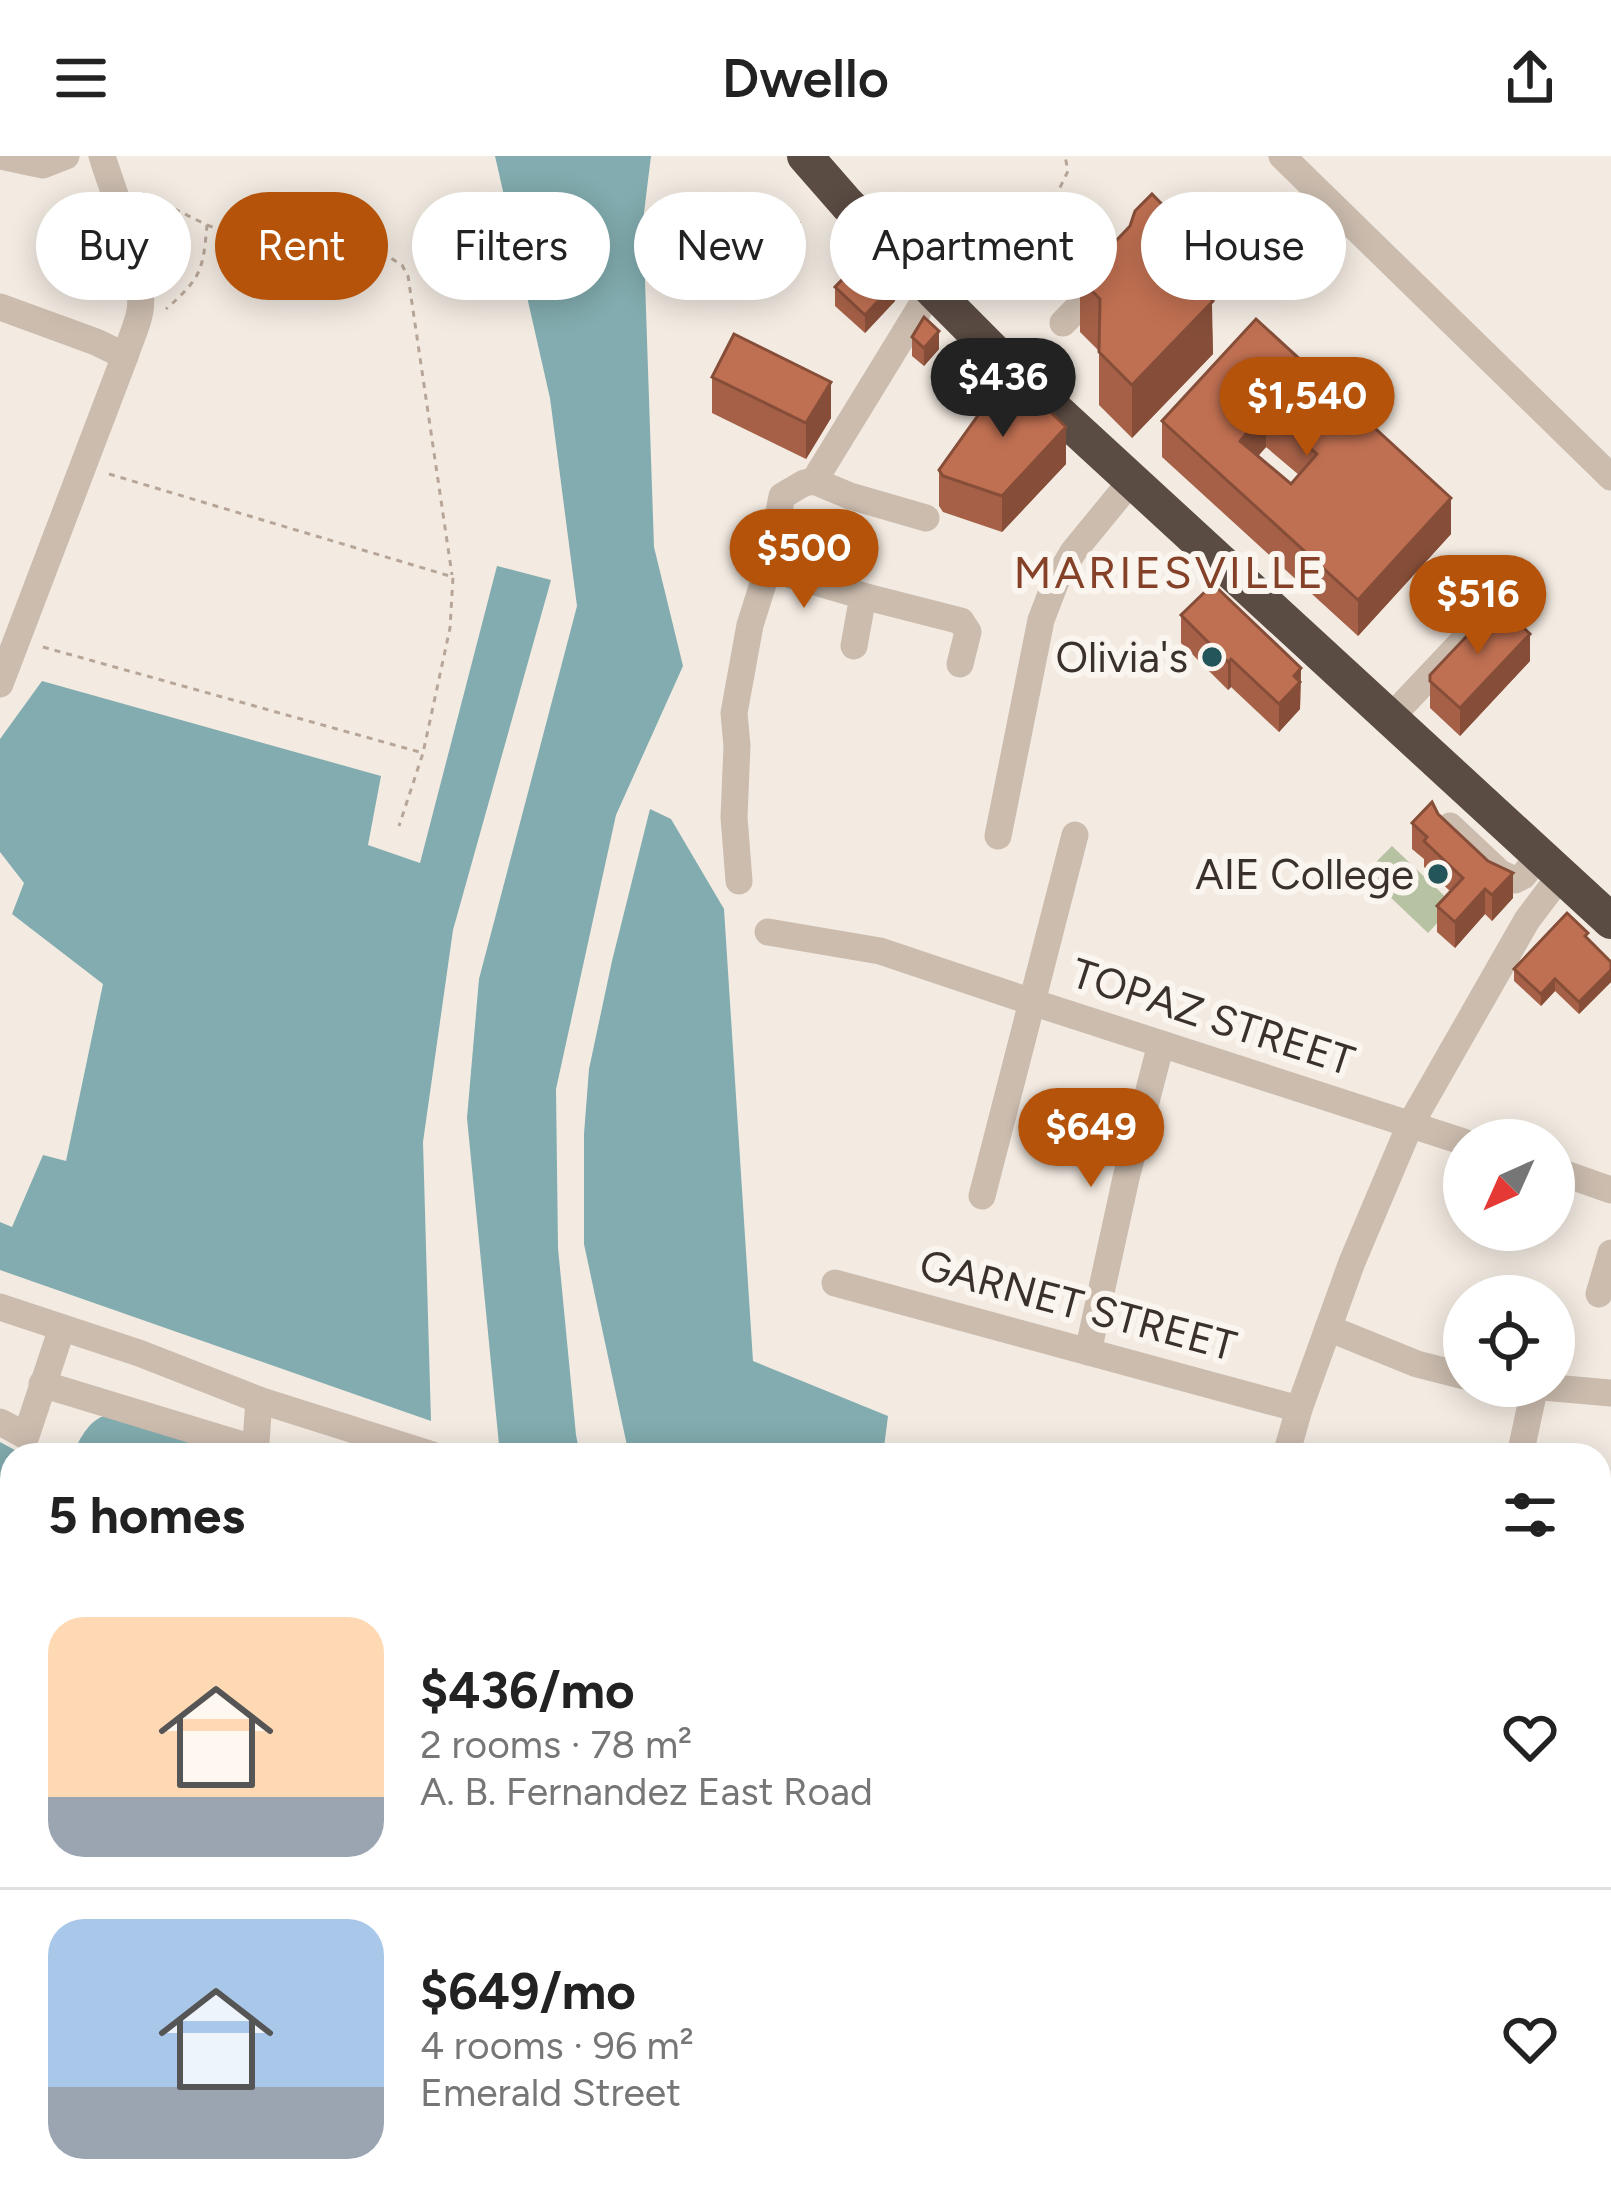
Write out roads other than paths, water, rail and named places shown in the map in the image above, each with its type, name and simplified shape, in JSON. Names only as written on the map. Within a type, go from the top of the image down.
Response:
[{"type":"highway","points":[[806,156],[837,192]]},
{"type":"highway","points":[[941,300],[1335,669],[1610,918]]},
{"type":"street","points":[[0,156],[43,165],[66,156]]},
{"type":"street","points":[[1282,156],[1611,477]]},
{"type":"street","points":[[0,684],[130,343],[140,295],[105,166]]},
{"type":"street","points":[[814,481],[925,300]]},
{"type":"street","points":[[1063,323],[1085,300]]},
{"type":"street","points":[[0,307],[96,342],[130,343]]},
{"type":"street","points":[[739,881],[734,713],[782,496],[814,481],[926,518]]},
{"type":"street","points":[[998,836],[1041,620],[1072,552],[1132,481]]},
{"type":"street","points":[[768,568],[961,621],[968,632],[961,664]]},
{"type":"street","points":[[1392,716],[1510,591]]},
{"type":"street","points":[[854,646],[863,596]]},
{"type":"street","points":[[1450,826],[1500,874],[1515,880],[1550,865]]},
{"type":"street","name":"TOPAZ STREET","points":[[1075,835],[1032,1001],[1443,1135]]},
{"type":"street","points":[[1289,1443],[1367,1223],[1410,1125],[1527,920],[1550,865]]},
{"type":"street","points":[[768,932],[880,951],[1032,1001],[982,1196]]},
{"type":"street","points":[[1088,1352],[1161,1044]]},
{"type":"street","points":[[1575,1177],[1611,1190]]},
{"type":"street","points":[[1599,1294],[1611,1253]]},
{"type":"street","name":"GARNET STREET","points":[[835,1283],[1299,1408]]},
{"type":"street","points":[[0,1307],[139,1353],[259,1400],[395,1443]]},
{"type":"street","points":[[35,1443],[42,1384],[62,1328]]},
{"type":"street","points":[[1328,1328],[1443,1371]]},
{"type":"street","points":[[42,1384],[236,1443]]},
{"type":"street","points":[[1575,1390],[1611,1393]]},
{"type":"street","points":[[255,1443],[259,1400]]},
{"type":"street","points":[[1522,1443],[1529,1407]]},
{"type":"street","points":[[0,1422],[31,1443]]},
{"type":"water","points":[[495,156],[651,156],[647,192],[634,192],[634,300],[646,300],[654,547],[683,666],[616,815],[556,1089],[558,1248],[578,1443],[499,1443],[467,1118],[479,979],[577,606],[550,398],[528,300],[610,300],[610,192],[503,192]]},
{"type":"water","points":[[497,566],[551,580],[453,930],[423,1142],[431,1421],[0,1270],[0,1222],[12,1227],[43,1155],[66,1161],[103,984],[12,914],[24,883],[0,852],[0,739],[42,681],[381,776],[368,845],[420,863]]},
{"type":"water","points":[[650,809],[671,819],[724,909],[753,1361],[888,1416],[885,1443],[626,1443],[584,1244],[589,1069]]},
{"type":"water","points":[[111,1414],[219,1443],[79,1443]]},
{"type":"place","name":"Olivia's","points":[[1212,657]]},
{"type":"place","name":"AIE College","points":[[1438,874]]},
{"type":"district","name":"MARIESVILLE","points":[[1170,572]]}]
